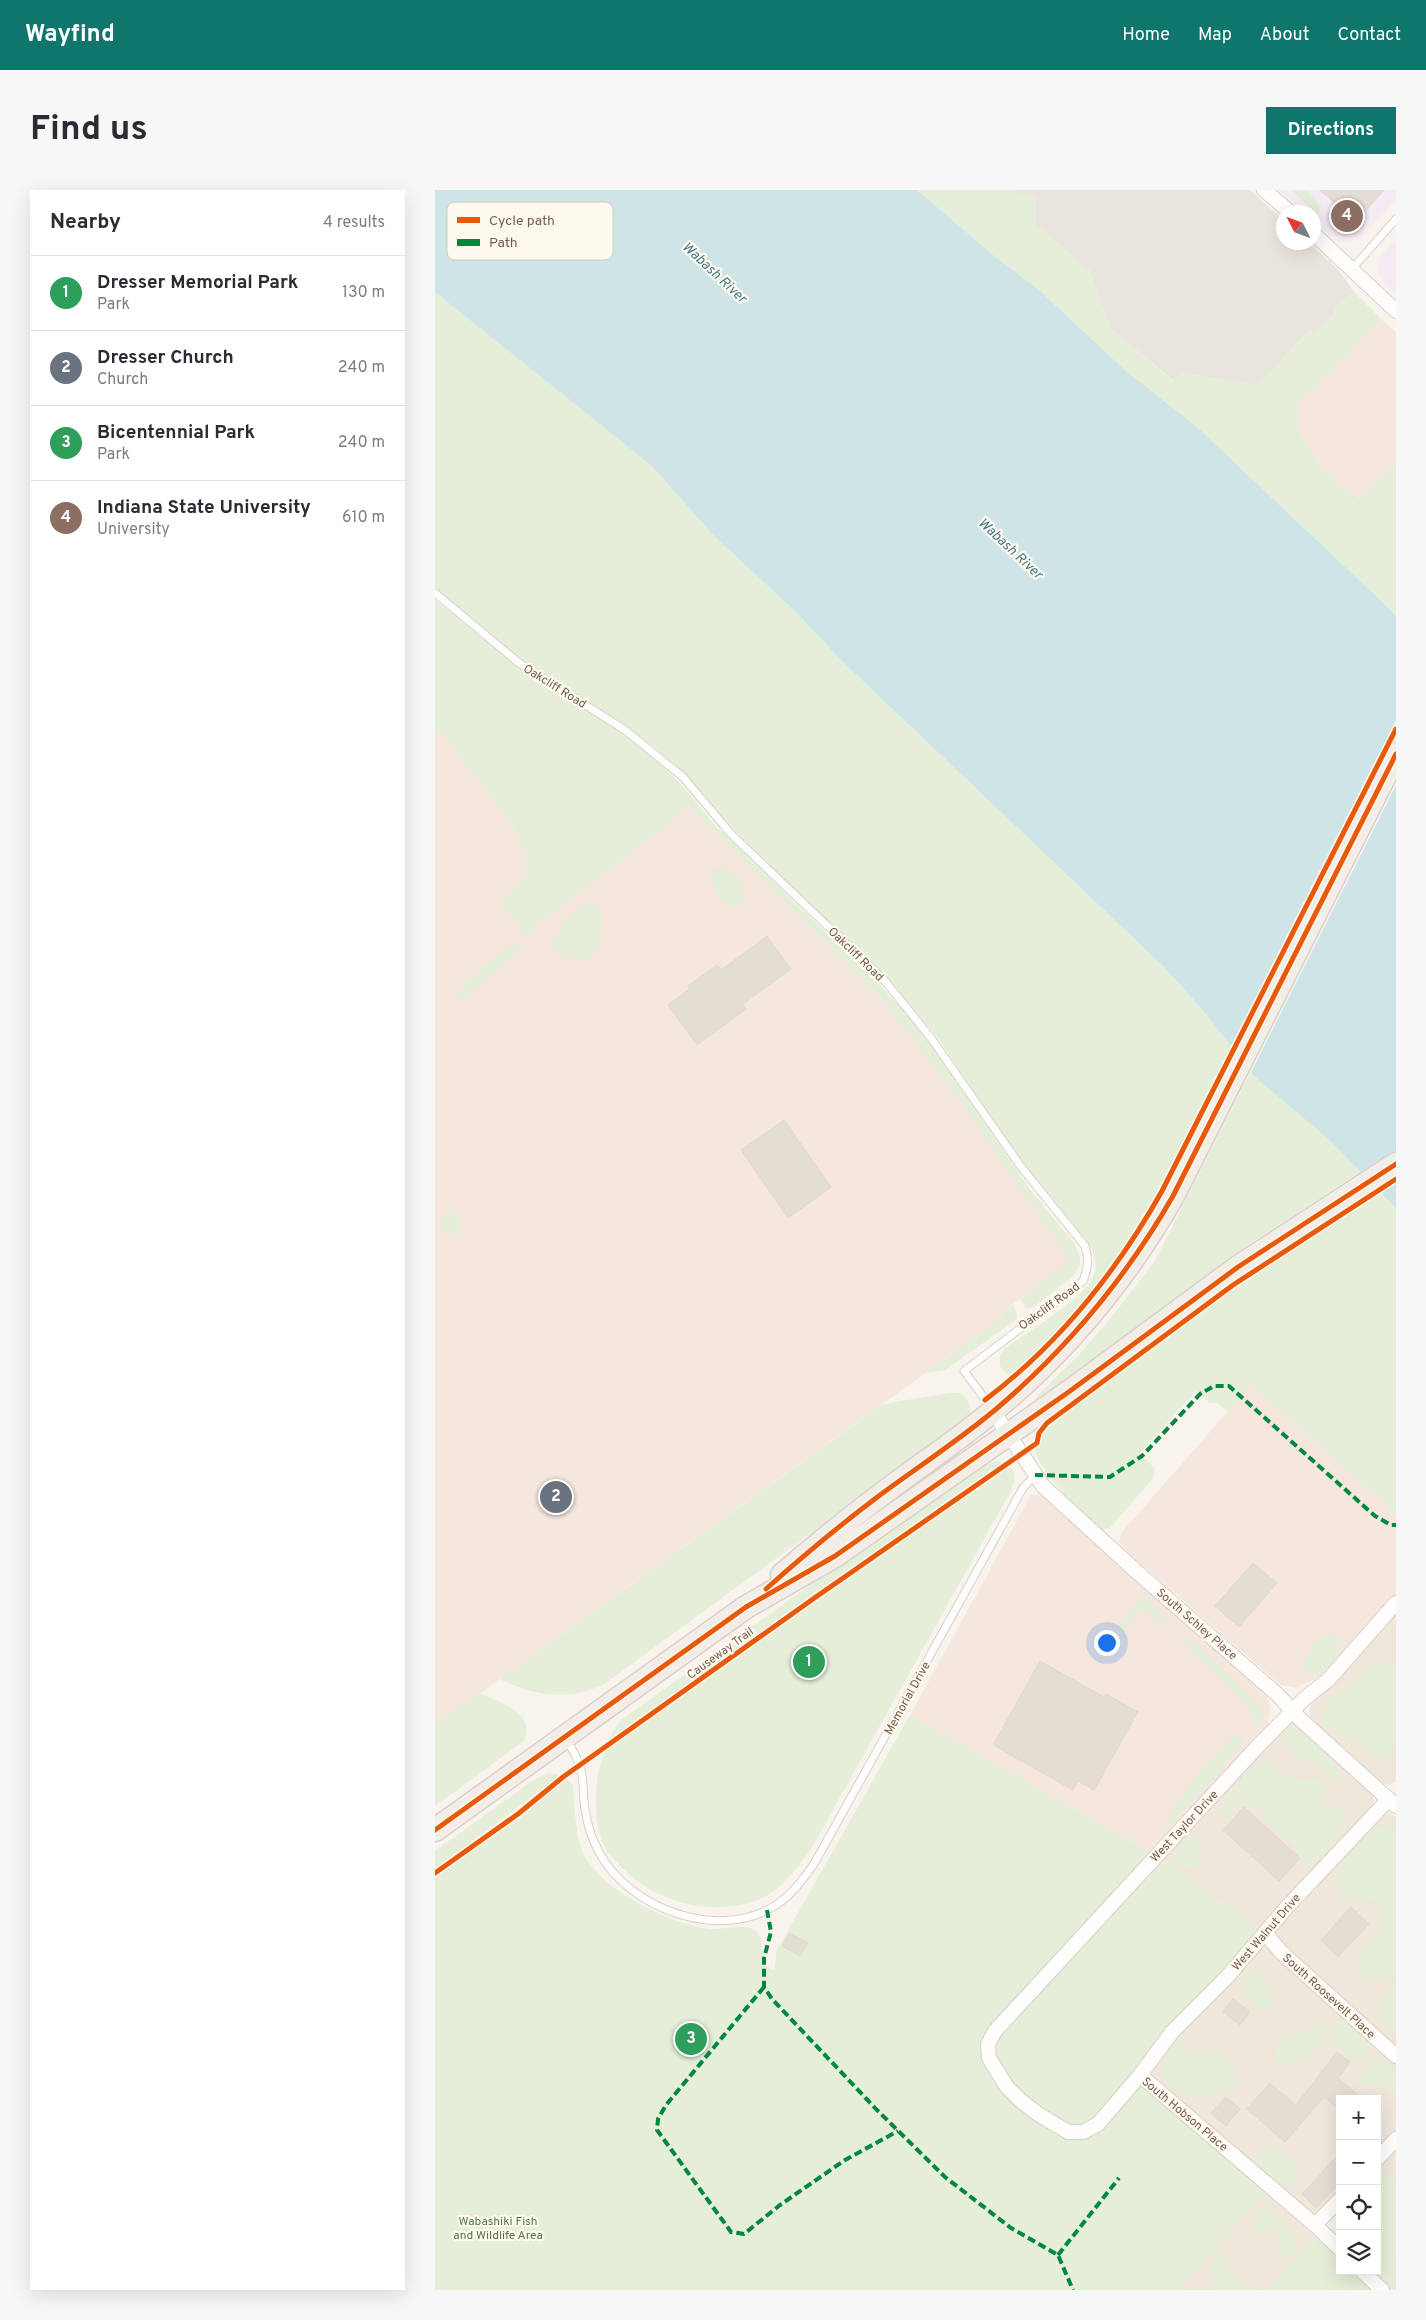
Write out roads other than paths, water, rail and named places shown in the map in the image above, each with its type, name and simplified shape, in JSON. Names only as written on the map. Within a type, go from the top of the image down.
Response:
[{"type":"main road","points":[[746,1607],[823,1538],[993,1411],[1051,1358],[1102,1302],[1147,1240],[1173,1196],[1396,754]]},
{"type":"main road","points":[[435,1830],[746,1607],[835,1556],[1009,1435],[1238,1267],[1396,1164]]},
{"type":"street","points":[[1265,190],[1282,205]]},
{"type":"street","points":[[1321,240],[1396,311]]},
{"type":"street","name":"South Schley Place","points":[[993,1411],[1035,1475],[1066,1508],[1278,1695],[1293,1711],[1394,1798]]},
{"type":"street","name":"West Taylor Drive","points":[[989,2058],[988,2044],[995,2031],[1293,1711],[1327,1680],[1396,1603]]},
{"type":"street","name":"West Walnut Drive","points":[[1140,2075],[1172,2032],[1227,1976],[1287,1907],[1394,1798]]},
{"type":"street","name":"South Roosevelt Place","points":[[1265,1933],[1288,1958],[1396,2056]]},
{"type":"street","name":"South Hobson Place","points":[[989,2058],[1007,2087],[1020,2100],[1038,2114],[1068,2132],[1083,2132],[1098,2124],[1140,2075],[1315,2225],[1336,2246]]},
{"type":"street","points":[[1381,2155],[1396,2140]]},
{"type":"street","points":[[1315,2225],[1336,2203]]},
{"type":"street","points":[[1366,2275],[1382,2290]]},
{"type":"lane","points":[[1352,269],[1396,219]]},
{"type":"lane","name":"Oakcliff Road","points":[[435,593],[519,663],[625,730],[683,777],[731,834],[885,981],[931,1038],[1022,1168],[1085,1246],[1088,1257],[1088,1270],[1083,1281],[964,1371],[993,1411]]},
{"type":"lane","name":"Memorial Drive","points":[[564,1737],[580,1765],[585,1808],[592,1837],[609,1870],[623,1884],[638,1896],[658,1906],[696,1919],[742,1919],[767,1910],[790,1895],[814,1864],[1023,1488],[1035,1475]]},
{"type":"water","name":"Wabash River","points":[[435,190],[917,190],[993,255],[1038,289],[1126,371],[1197,427],[1396,615],[1396,1208],[1325,1136],[1256,1078],[1202,1009],[1164,967],[842,661],[795,611],[716,538],[652,466],[435,292]]},
{"type":"place","name":"Indiana State University","points":[[1347,216]]},
{"type":"place","name":"Dresser Church","points":[[556,1497]]},
{"type":"place","name":"Dresser Memorial Park","points":[[809,1662]]},
{"type":"place","name":"Bicentennial Park","points":[[691,2039]]},
{"type":"park label","name":"Wabashiki Fish and Wildlife Area","points":[[498,2228]]}]
